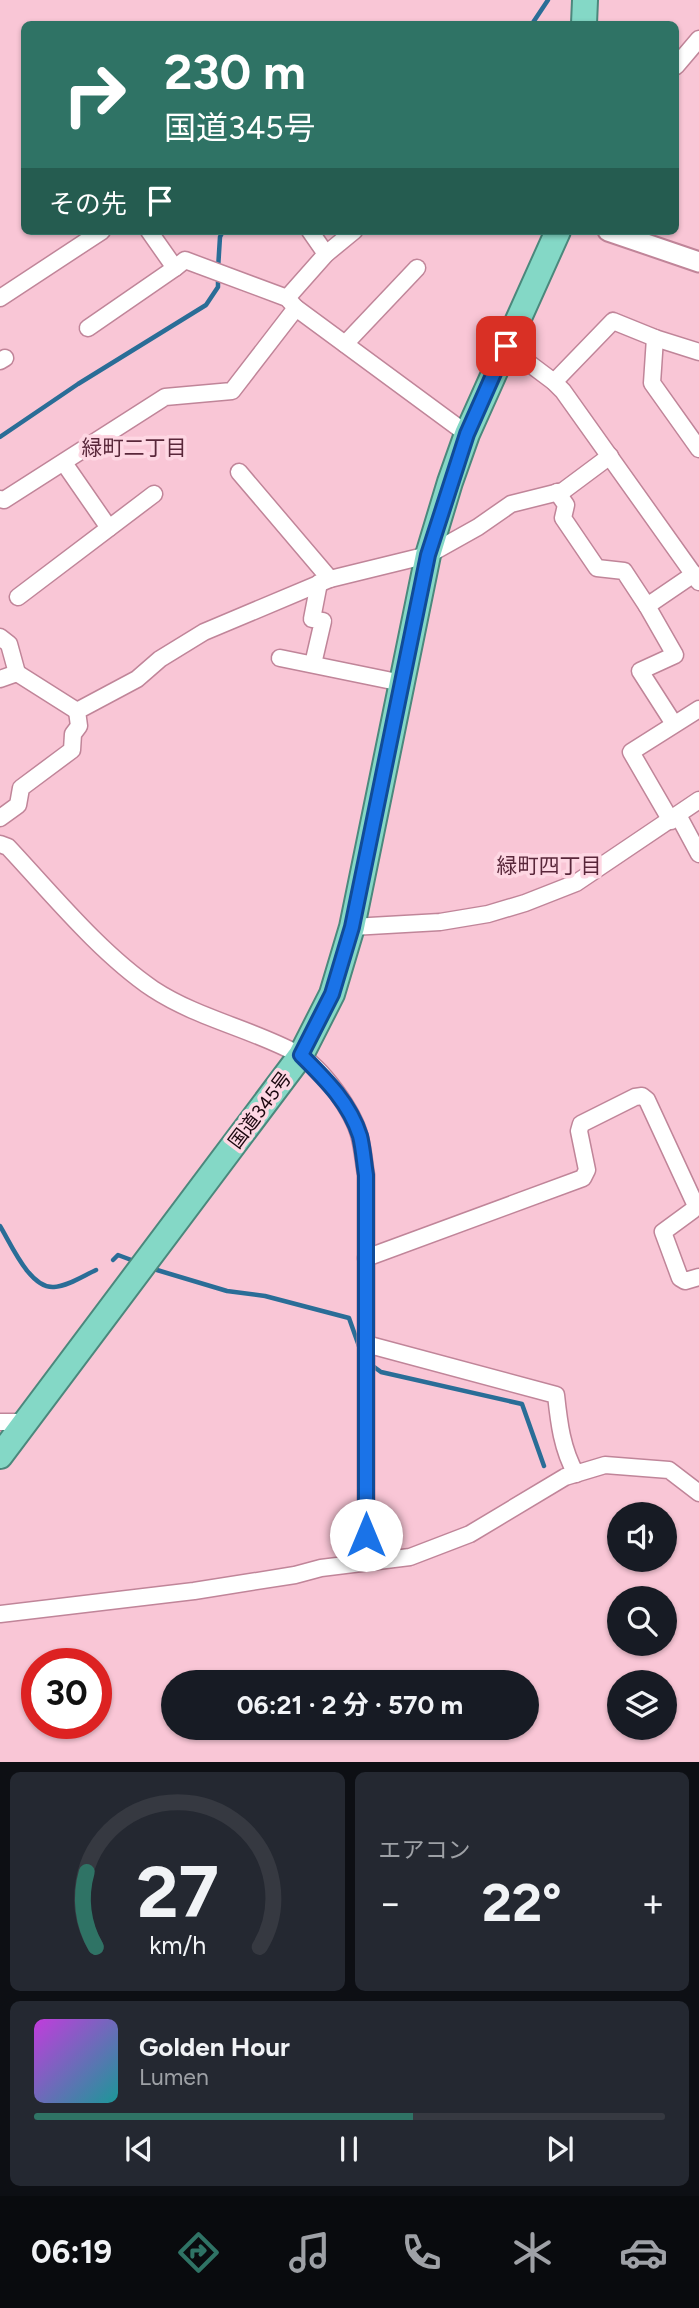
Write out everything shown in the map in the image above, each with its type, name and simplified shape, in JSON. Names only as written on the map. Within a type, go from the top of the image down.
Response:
[{"type":"highway","points":[[584,21],[585,0]]},
{"type":"highway","name":"国道345号","points":[[0,1456],[12,1422],[128,1288],[301,1055],[332,994],[352,927],[428,555],[467,434],[556,235]]},
{"type":"street","points":[[679,62],[699,39]]},
{"type":"street","points":[[0,298],[96,235]]},
{"type":"street","points":[[152,235],[175,268]]},
{"type":"street","points":[[313,235],[326,254]]},
{"type":"street","points":[[0,499],[4,500],[64,463],[165,397],[232,391],[326,254],[349,235]]},
{"type":"street","points":[[620,235],[699,262]]},
{"type":"street","points":[[89,328],[185,260],[292,303],[467,434]]},
{"type":"street","points":[[345,344],[417,268]]},
{"type":"street","points":[[554,382],[613,321],[699,352]]},
{"type":"street","points":[[655,338],[652,383],[699,449]]},
{"type":"street","points":[[506,346],[554,382],[696,578],[647,606]]},
{"type":"street","points":[[77,710],[137,679],[160,659],[204,632],[324,581],[428,555],[478,527],[511,504],[563,491],[610,456]]},
{"type":"street","points":[[64,463],[109,528]]},
{"type":"street","points":[[239,472],[324,581]]},
{"type":"street","points":[[557,492],[566,505],[563,518],[597,568],[624,571],[675,655],[640,671],[674,724]]},
{"type":"street","points":[[18,597],[154,494]]},
{"type":"street","points":[[313,664],[323,621],[312,619],[324,581]]},
{"type":"street","points":[[0,637],[9,644],[17,673],[77,710]]},
{"type":"street","points":[[280,657],[402,683]]},
{"type":"street","points":[[0,679],[17,673]]},
{"type":"street","points":[[699,709],[631,752],[699,854]]},
{"type":"street","points":[[0,818],[18,804],[21,788],[72,750],[73,734],[79,726],[77,710]]},
{"type":"street","points":[[352,927],[440,922],[488,914],[525,903],[576,883],[699,800]]},
{"type":"street","points":[[0,844],[8,847],[113,958],[153,989],[301,1055],[334,1088],[352,1117],[360,1138],[366,1175],[366,1562]]},
{"type":"street","points":[[366,1258],[583,1178],[587,1170],[580,1124],[642,1096],[647,1100],[696,1206],[663,1232],[665,1241],[680,1278],[685,1280],[699,1277]]},
{"type":"street","points":[[366,1344],[556,1395],[561,1434],[567,1457],[576,1474]]},
{"type":"street","points":[[0,1614],[194,1591],[410,1557],[470,1534],[565,1477],[605,1465],[669,1470],[699,1493]]},
{"type":"waterway","points":[[534,21],[548,0]]},
{"type":"waterway","points":[[218,269],[221,235]]},
{"type":"waterway","points":[[0,437],[78,384],[206,305],[218,287],[218,278]]},
{"type":"waterway","points":[[0,1226],[22,1264],[45,1286],[65,1285],[96,1270]]},
{"type":"waterway","points":[[113,1260],[118,1255],[134,1261]]},
{"type":"waterway","points":[[157,1270],[227,1291],[265,1296],[349,1318],[360,1349]]},
{"type":"waterway","points":[[370,1364],[381,1372],[522,1404],[544,1466]]},
{"type":"district","name":"緑町二丁目","points":[[134,447]]},
{"type":"district","name":"緑町四丁目","points":[[549,865]]},
{"type":"route","points":[[366,1535],[366,1175],[360,1138],[352,1117],[334,1088],[301,1055],[332,994],[352,927],[428,555],[467,434],[506,346]]}]
